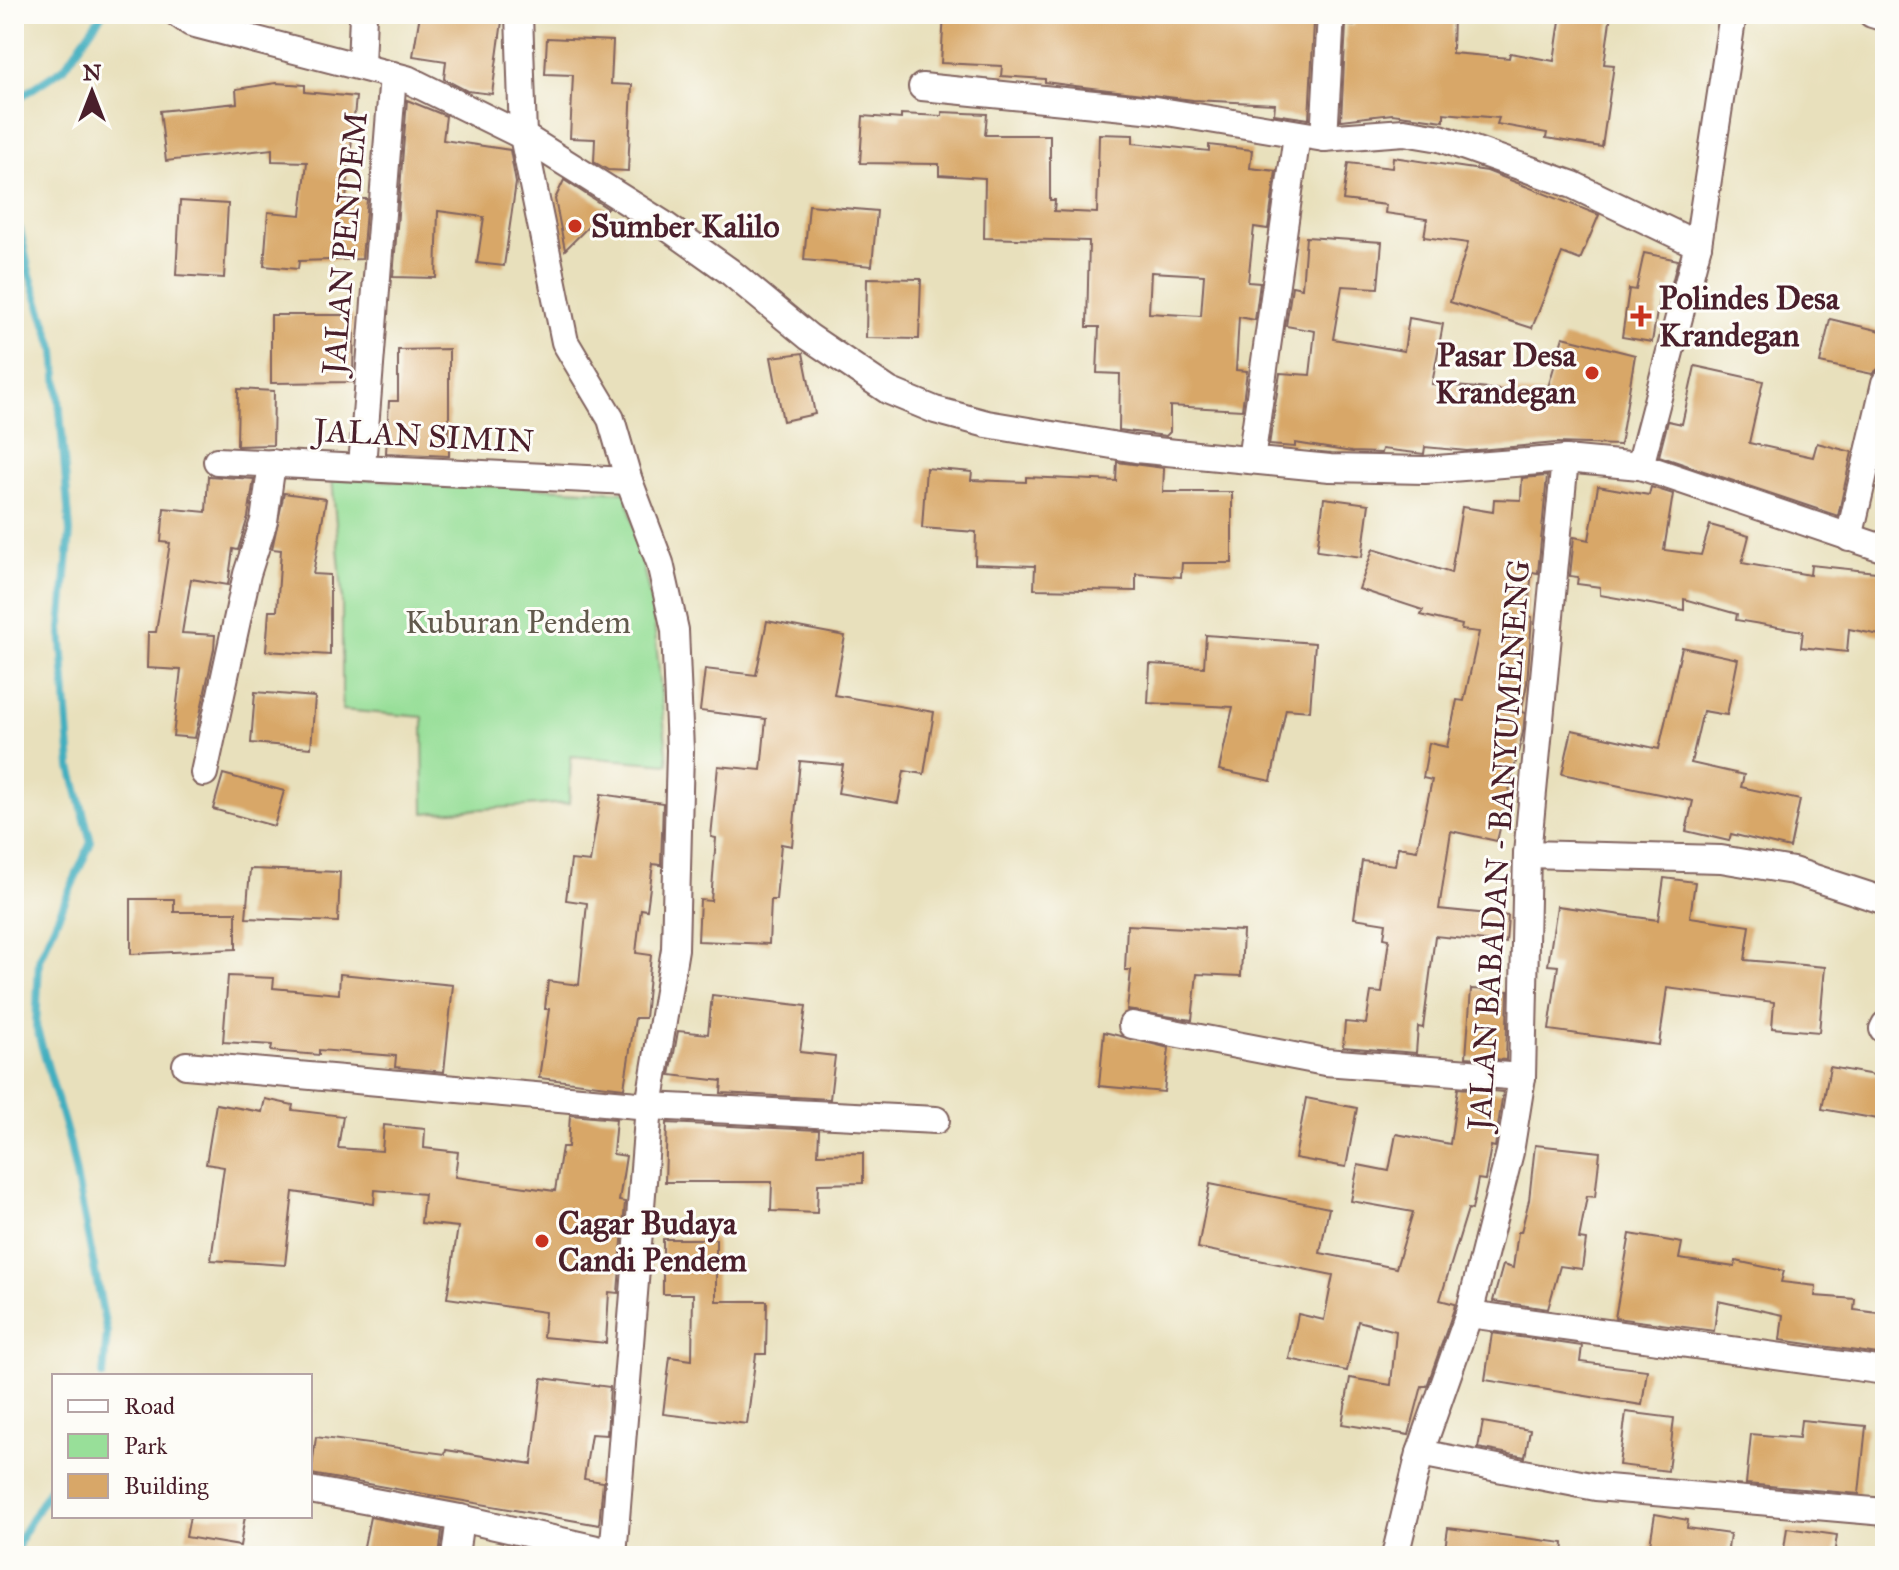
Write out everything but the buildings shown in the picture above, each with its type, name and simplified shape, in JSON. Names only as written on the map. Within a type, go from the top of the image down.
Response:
[{"type":"street","points":[[178,14],[191,23],[393,75],[523,136],[663,224],[832,352],[889,391],[935,410],[987,424],[1136,449],[1330,468],[1425,470],[1565,459],[1640,466],[1885,549]]},
{"type":"street","points":[[361,66],[363,14]]},
{"type":"street","points":[[312,1490],[460,1518],[613,1555],[649,1106],[675,949],[680,750],[675,630],[660,563],[629,481],[611,419],[565,342],[523,136],[519,14]]},
{"type":"street","points":[[1324,138],[1331,14]]},
{"type":"street","points":[[1640,466],[1698,245],[1733,14]]},
{"type":"street","points":[[1872,14],[1885,18]]},
{"type":"street","name":"JALAN PENDEM","points":[[362,466],[393,75]]},
{"type":"street","points":[[922,87],[1155,110],[1324,138],[1404,132],[1440,138],[1573,185],[1698,245]]},
{"type":"street","points":[[1251,460],[1297,135]]},
{"type":"street","points":[[1849,538],[1885,383]]},
{"type":"street","name":"JALAN BABADAN - BANYUMENENG","points":[[1395,1556],[1420,1453],[1469,1314],[1510,1152],[1522,1077],[1527,854],[1565,459]]},
{"type":"street","name":"JALAN SIMIN","points":[[217,461],[629,481]]},
{"type":"street","points":[[204,773],[247,574],[264,521],[272,463]]},
{"type":"street","points":[[1527,854],[1721,859],[1793,871],[1885,901]]},
{"type":"street","points":[[1132,1025],[1325,1062],[1522,1077]]},
{"type":"street","points":[[186,1065],[649,1106],[936,1120]]},
{"type":"street","points":[[1469,1314],[1885,1371]]},
{"type":"street","points":[[1420,1453],[1596,1487],[1885,1512]]},
{"type":"street","points":[[455,1556],[460,1518]]},
{"type":"green space","name":"Kuburan Pendem","points":[[332,478],[626,492],[653,610],[668,764],[571,756],[569,803],[424,813],[423,717],[342,710],[342,593]]},
{"type":"waterway","points":[[14,101],[64,68],[102,14]]},
{"type":"waterway","points":[[14,222],[20,230],[29,272],[55,351],[70,532],[61,628],[71,767],[91,842],[39,960],[36,1026],[70,1144],[107,1333],[103,1374]]},
{"type":"waterway","points":[[15,1556],[22,1535],[52,1485]]},
{"type":"place","name":"Sumber Kalilo","points":[[575,226]]},
{"type":"place","name":"Polindes Desa Krandegan","points":[[1641,316]]},
{"type":"place","name":"Pasar Desa Krandegan","points":[[1592,373]]},
{"type":"place","name":"Cagar Budaya Candi Pendem","points":[[542,1241]]}]
